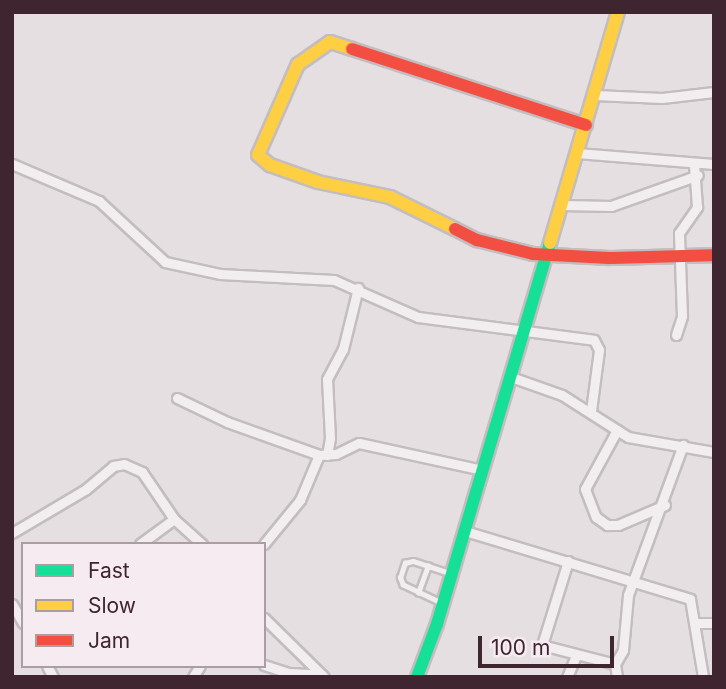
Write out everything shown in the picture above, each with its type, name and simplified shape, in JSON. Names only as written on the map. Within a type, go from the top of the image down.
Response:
[{"type":"street","points":[[417,677],[443,604],[484,470],[618,12]]},
{"type":"street","points":[[586,125],[330,42],[298,64],[275,123],[258,155],[270,165],[318,182],[390,197],[477,240],[547,256],[714,255]]},
{"type":"street","points":[[595,95],[662,98],[714,92]]},
{"type":"street","points":[[578,153],[695,165],[714,164]]},
{"type":"street","points":[[12,164],[99,201],[165,262],[220,274],[281,280],[322,278],[358,288],[418,317],[526,329],[598,344],[591,411]]},
{"type":"street","points":[[676,335],[682,316],[679,233],[696,207],[698,175],[695,165]]},
{"type":"street","points":[[562,205],[611,206],[698,175]]},
{"type":"street","points":[[266,542],[299,500],[330,438],[327,379],[343,349],[358,288]]},
{"type":"street","points":[[511,377],[562,395],[617,430],[644,441],[683,445],[714,452]]},
{"type":"street","points":[[177,398],[234,425],[323,455],[359,443],[484,470]]},
{"type":"street","points":[[617,430],[585,489],[596,517],[607,525],[618,525],[665,505]]},
{"type":"street","points":[[615,664],[621,658],[625,609],[665,505],[683,445]]},
{"type":"street","points":[[12,533],[86,489],[113,466],[124,464],[142,472],[174,519],[200,542]]},
{"type":"street","points":[[143,542],[174,519]]},
{"type":"street","points":[[465,531],[550,560],[568,561],[690,599],[703,677]]},
{"type":"street","points":[[568,561],[542,641],[545,648],[615,664]]},
{"type":"street","points":[[12,604],[21,620]]},
{"type":"street","points":[[266,620],[322,676]]},
{"type":"street","points":[[696,624],[714,624]]},
{"type":"street","points":[[567,677],[576,656]]},
{"type":"street","points":[[615,664],[617,677]]},
{"type":"street","points":[[266,666],[289,673],[322,676]]},
{"type":"lane","points":[[443,604],[403,585],[400,578],[409,562],[452,573]]},
{"type":"lane","points":[[418,593],[428,566]]},
{"type":"traffic: fast","points":[[417,677],[437,624],[550,243]]},
{"type":"traffic: slow","points":[[550,243],[618,12]]},
{"type":"traffic: slow","points":[[352,49],[330,42],[298,64],[258,155],[270,165],[318,182],[390,197],[455,229]]},
{"type":"traffic: jam","points":[[352,49],[586,125]]},
{"type":"traffic: jam","points":[[455,229],[477,240],[533,254],[609,258],[714,255]]}]
